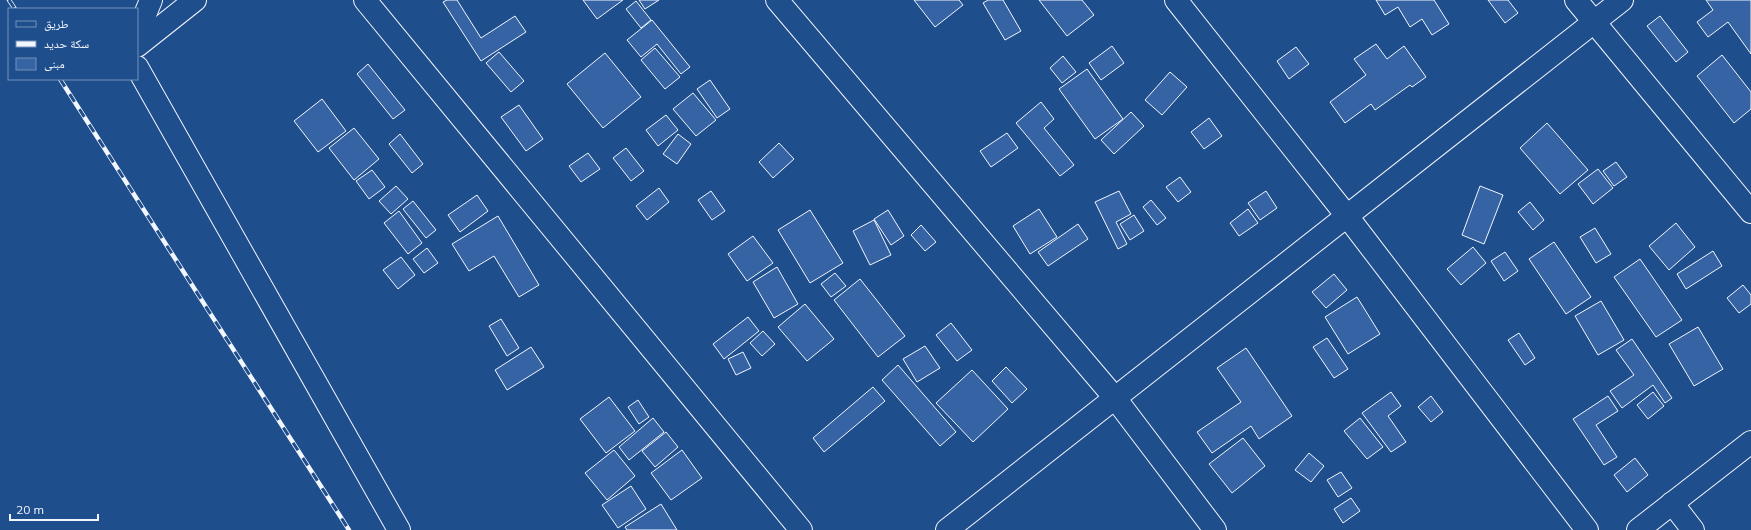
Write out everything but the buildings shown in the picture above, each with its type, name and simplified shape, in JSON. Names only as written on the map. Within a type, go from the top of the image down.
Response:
[{"type":"street","points":[[138,32],[151,0]]},
{"type":"street","points":[[138,45],[195,0]]},
{"type":"street","points":[[365,0],[801,530]]},
{"type":"street","points":[[777,0],[1115,398],[1214,530]]},
{"type":"street","points":[[1176,0],[1347,216],[1587,530]]},
{"type":"street","points":[[1576,0],[1751,212]]},
{"type":"street","points":[[947,530],[1622,0]]},
{"type":"street","points":[[138,70],[399,530]]},
{"type":"street","points":[[1638,530],[1751,442]]},
{"type":"street","points":[[1672,503],[1694,530]]},
{"type":"railway","points":[[9,0],[14,8]]},
{"type":"railway","points":[[61,80],[349,530]]}]
